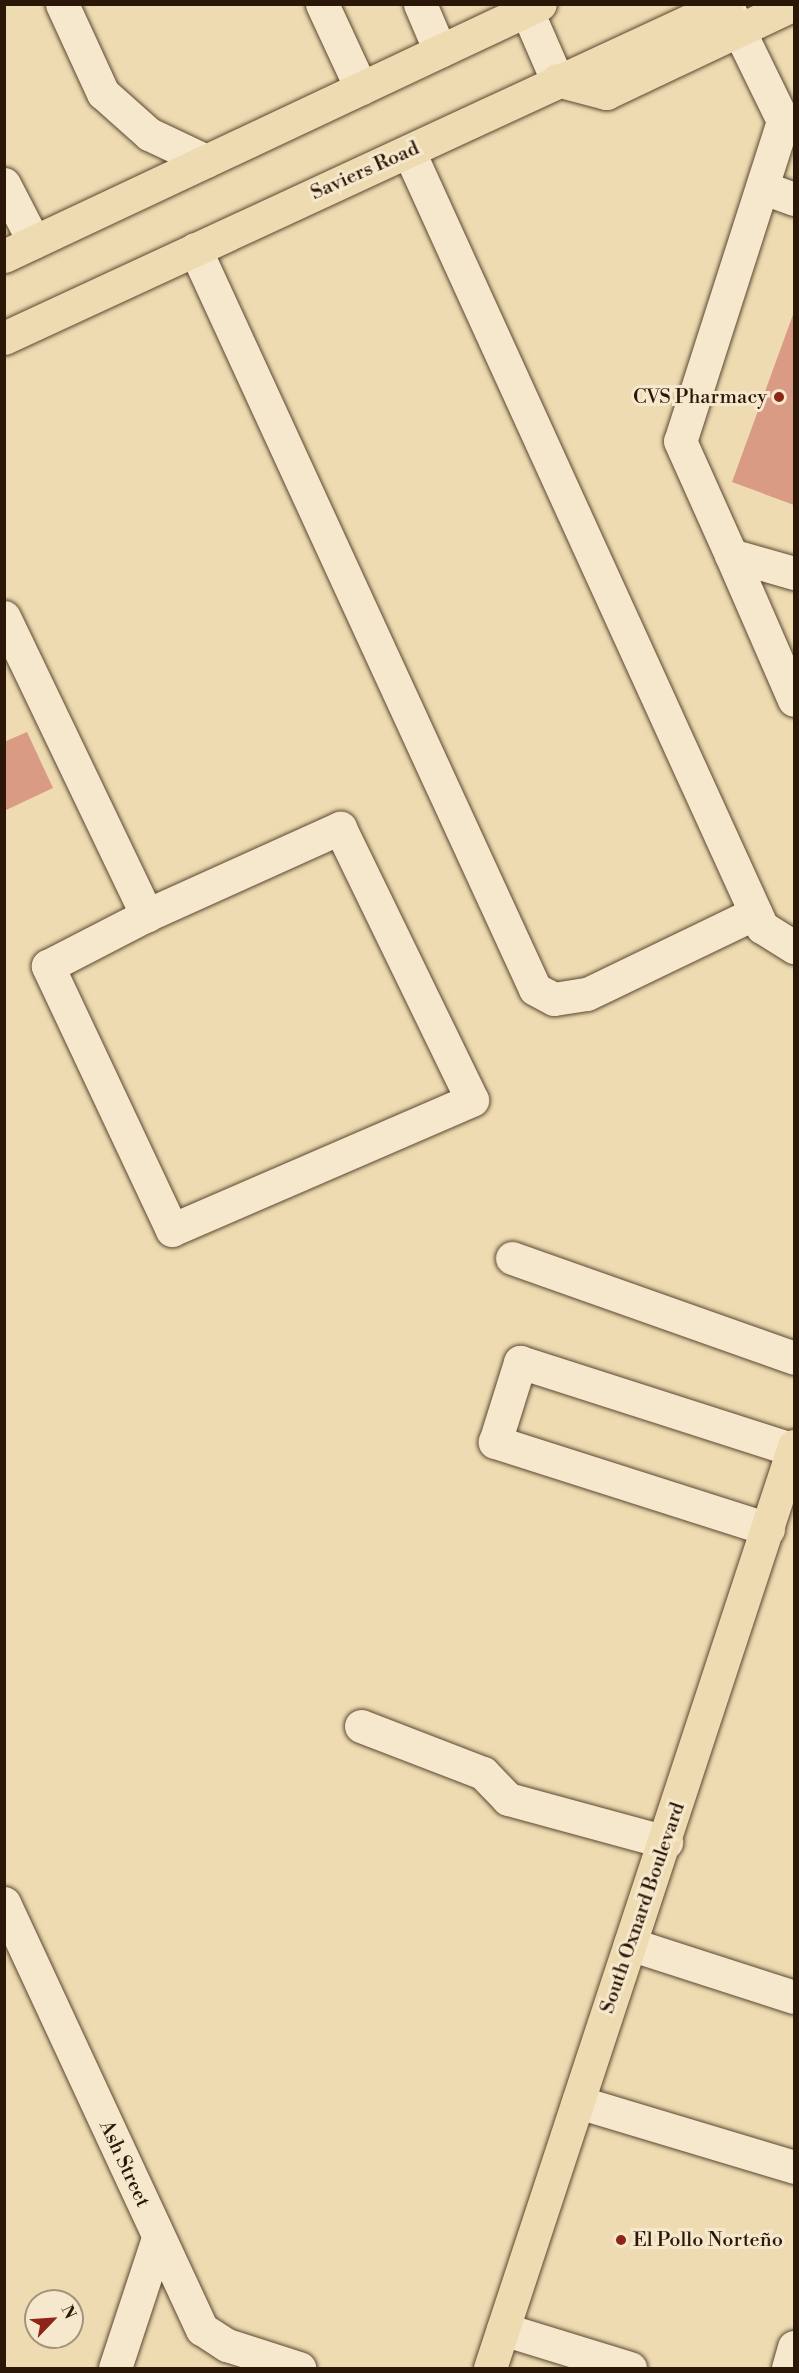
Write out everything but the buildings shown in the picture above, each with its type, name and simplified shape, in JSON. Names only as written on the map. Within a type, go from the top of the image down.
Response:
[{"type":"main road","name":"Saviers Road","points":[[4,338],[409,152],[557,80],[730,13],[794,4]]},
{"type":"main road","points":[[4,256],[440,51],[530,6]]},
{"type":"main road","name":"South Oxnard Boulevard","points":[[490,2368],[666,1842],[794,1449]]},
{"type":"street","points":[[62,4],[103,93],[149,134],[206,161]]},
{"type":"street","points":[[322,4],[361,88]]},
{"type":"street","points":[[420,4],[440,51]]},
{"type":"street","points":[[530,6],[557,80]]},
{"type":"street","points":[[730,13],[789,122],[764,188],[680,441],[795,700]]},
{"type":"street","points":[[409,152],[762,927],[795,947]]},
{"type":"street","points":[[4,183],[34,242]]},
{"type":"street","points":[[764,188],[795,199]]},
{"type":"street","points":[[195,249],[535,989],[554,999],[587,994],[756,913]]},
{"type":"street","points":[[731,555],[795,573]]},
{"type":"street","points":[[4,617],[147,915]]},
{"type":"street","points":[[340,828],[472,1100],[172,1230],[48,966],[147,915],[340,828]]},
{"type":"street","points":[[512,1258],[795,1358]]},
{"type":"street","points":[[768,1529],[495,1442],[520,1362],[794,1449]]},
{"type":"street","points":[[361,1726],[483,1773],[508,1799],[666,1842]]},
{"type":"street","name":"Ash Street","points":[[8,1922],[202,2329],[227,2345],[299,2368]]},
{"type":"street","points":[[630,1944],[795,1997]]},
{"type":"street","points":[[578,2102],[795,2167]]},
{"type":"street","points":[[115,2368],[158,2238]]},
{"type":"street","points":[[503,2329],[630,2368]]},
{"type":"street","points":[[788,2368],[795,2347]]},
{"type":"place","name":"CVS Pharmacy","points":[[779,397]]},
{"type":"place","name":"El Pollo Norteño","points":[[621,2240]]}]
